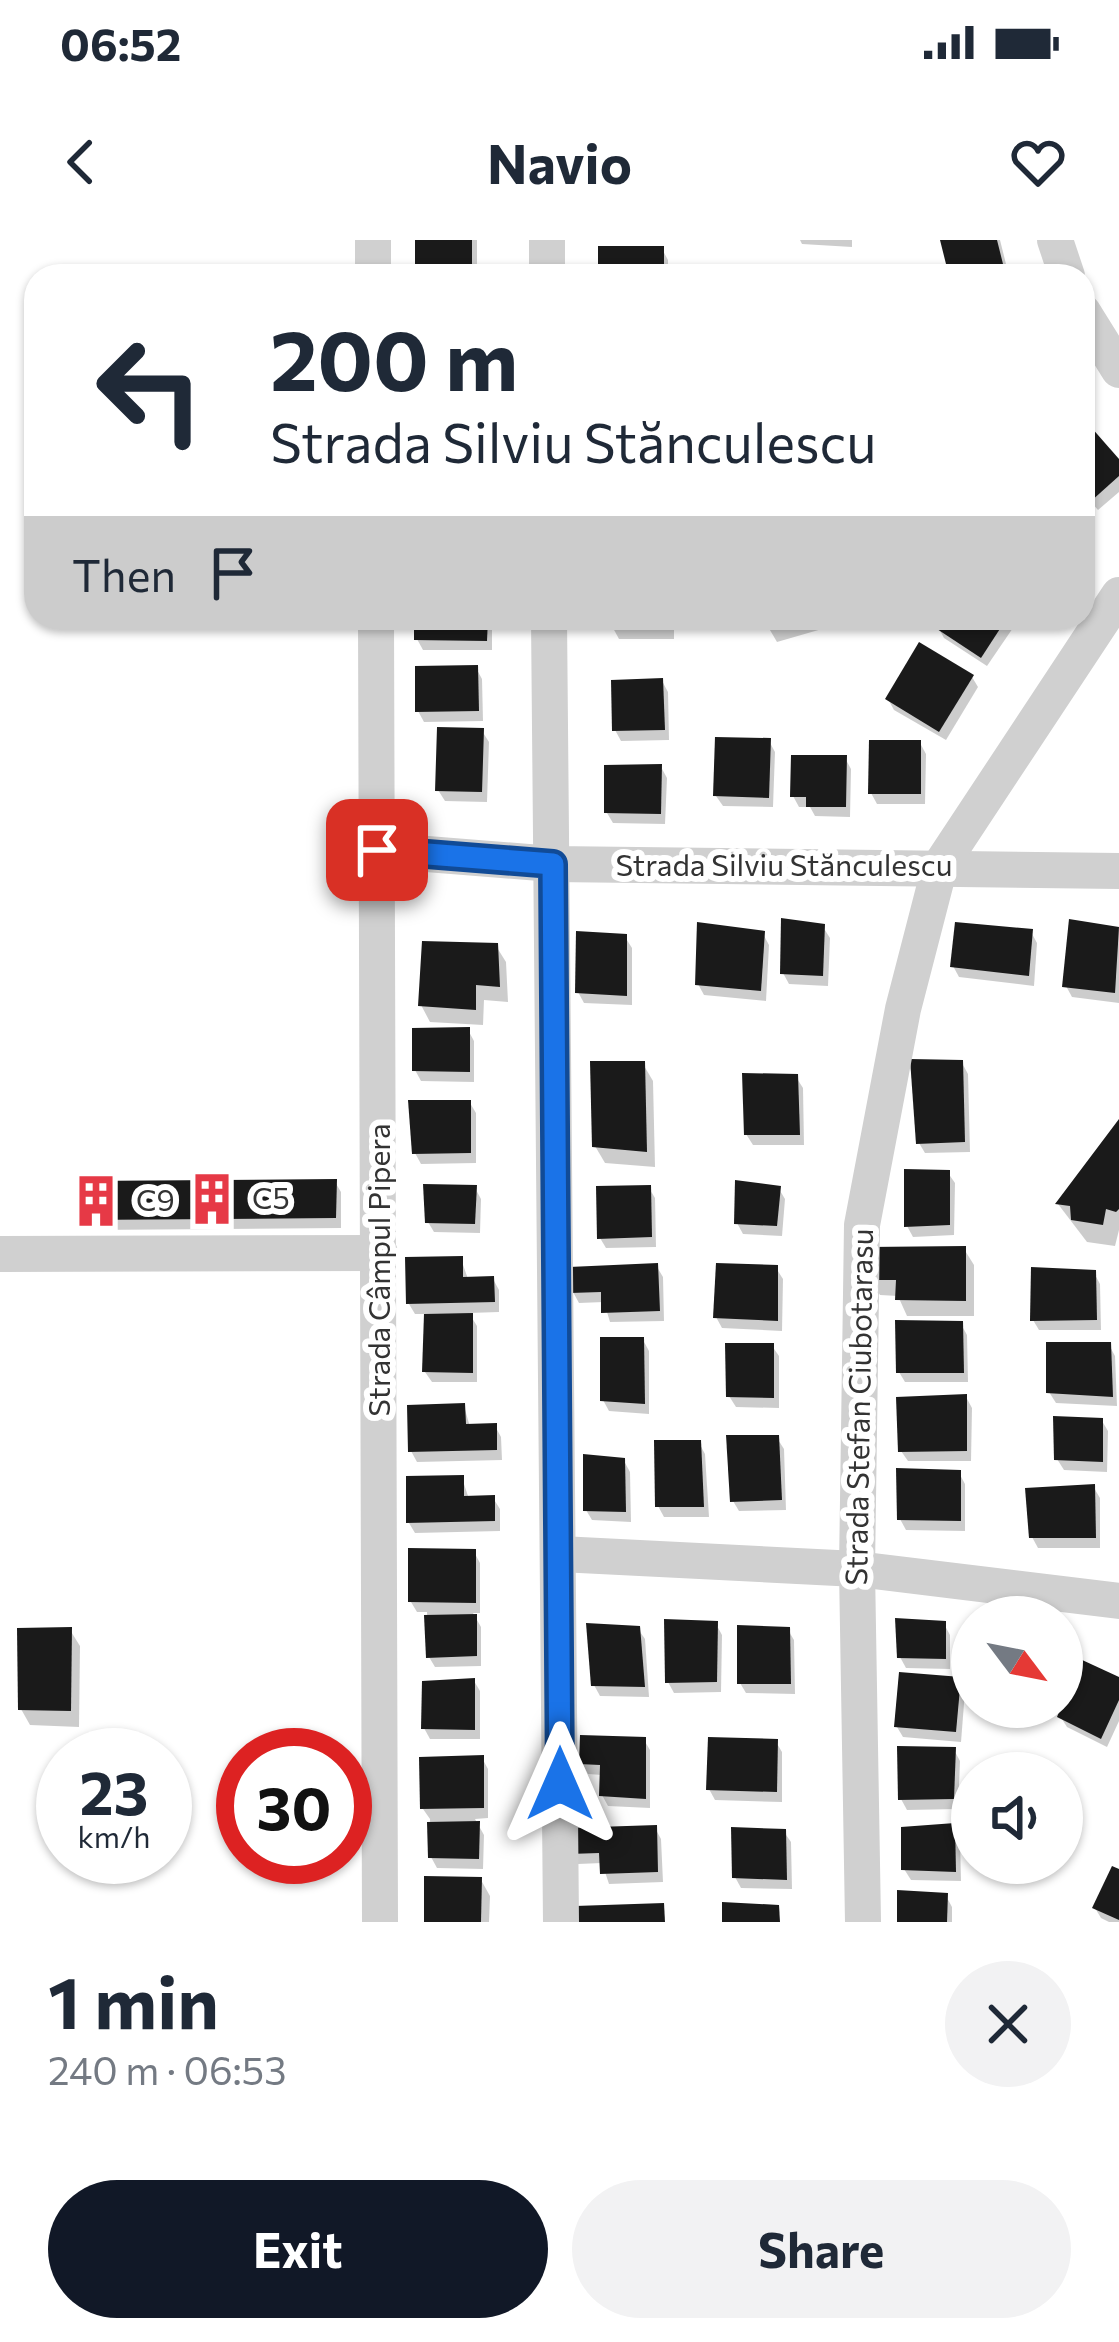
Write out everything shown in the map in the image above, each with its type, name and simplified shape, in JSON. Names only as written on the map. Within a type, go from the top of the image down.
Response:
[{"type":"street","points":[[1095,331],[1119,370]]},
{"type":"street","name":"Strada Stefan Ciubotarasu","points":[[863,1922],[856,1570],[862,1225],[903,1009],[940,866],[1119,595]]},
{"type":"street","name":"Strada Câmpul Pipera","points":[[376,630],[380,1922]]},
{"type":"street","points":[[549,630],[561,1922]]},
{"type":"street","name":"Strada Silviu Stănculescu","points":[[377,850],[553,864],[1119,871]]},
{"type":"street","points":[[0,1254],[380,1253]]},
{"type":"street","points":[[560,1554],[856,1570],[1119,1601]]},
{"type":"building","points":[[415,240],[472,240],[472,264],[415,264]]},
{"type":"building","points":[[940,240],[997,240],[1003,264],[946,264]]},
{"type":"building","points":[[598,246],[664,246],[664,264],[598,264]]},
{"type":"building","points":[[1095,432],[1119,459],[1119,476],[1095,498]]},
{"type":"building","points":[[414,630],[487,630],[487,641],[414,640]]},
{"type":"building","points":[[939,630],[999,630],[981,658]]},
{"type":"building","points":[[919,642],[974,675],[939,732],[885,699]]},
{"type":"building","points":[[478,665],[479,711],[415,712],[415,666]]},
{"type":"building","points":[[663,678],[665,730],[612,731],[611,680]]},
{"type":"building","points":[[437,727],[484,728],[482,792],[435,791]]},
{"type":"building","points":[[715,737],[771,738],[769,798],[713,796]]},
{"type":"building","points":[[869,740],[921,740],[921,794],[868,794]]},
{"type":"building","points":[[791,755],[847,755],[846,807],[806,807],[806,797],[790,797]]},
{"type":"building","points":[[662,764],[661,814],[604,813],[604,765]]},
{"type":"building","points":[[781,918],[825,924],[823,976],[780,974]]},
{"type":"building","points":[[1069,919],[1119,927],[1115,993],[1062,987]]},
{"type":"building","points":[[697,922],[765,931],[761,991],[695,985]]},
{"type":"building","points":[[955,922],[1033,929],[1029,976],[950,967]]},
{"type":"building","points":[[576,931],[627,934],[627,996],[575,993]]},
{"type":"building","points":[[422,941],[498,943],[500,987],[476,985],[476,1010],[418,1006]]},
{"type":"building","points":[[470,1027],[470,1072],[412,1071],[412,1028]]},
{"type":"building","points":[[910,1059],[963,1060],[965,1142],[916,1144]]},
{"type":"building","points":[[590,1061],[645,1061],[647,1152],[592,1147]]},
{"type":"building","points":[[742,1073],[798,1074],[800,1135],[744,1135]]},
{"type":"building","points":[[408,1100],[471,1100],[471,1153],[412,1154]]},
{"type":"building","points":[[1119,1119],[1119,1209],[1106,1209],[1103,1225],[1071,1220],[1070,1206],[1055,1204]]},
{"type":"building","points":[[904,1169],[950,1170],[950,1225],[904,1227]]},
{"type":"building","points":[[337,1179],[336,1218],[80,1220],[80,1181]]},
{"type":"building","points":[[735,1180],[781,1186],[777,1226],[734,1224]]},
{"type":"building","points":[[423,1184],[477,1185],[475,1224],[425,1223]]},
{"type":"building","points":[[651,1185],[652,1237],[597,1239],[596,1186]]},
{"type":"building","points":[[966,1246],[966,1301],[895,1300],[896,1280],[867,1280],[868,1247]]},
{"type":"building","points":[[463,1256],[463,1277],[494,1276],[495,1302],[406,1304],[405,1257]]},
{"type":"building","points":[[658,1263],[660,1311],[601,1313],[601,1292],[570,1293],[569,1267]]},
{"type":"building","points":[[716,1263],[778,1265],[778,1321],[713,1318]]},
{"type":"building","points":[[1031,1267],[1096,1270],[1097,1320],[1030,1321]]},
{"type":"building","points":[[473,1313],[473,1373],[422,1372],[424,1314]]},
{"type":"building","points":[[895,1320],[963,1321],[964,1373],[896,1373]]},
{"type":"building","points":[[600,1337],[644,1337],[645,1404],[600,1401]]},
{"type":"building","points":[[1046,1342],[1111,1342],[1113,1397],[1046,1393]]},
{"type":"building","points":[[725,1343],[774,1343],[774,1398],[726,1397]]},
{"type":"building","points":[[967,1394],[967,1451],[898,1452],[896,1397]]},
{"type":"building","points":[[465,1403],[466,1424],[497,1423],[497,1450],[408,1452],[407,1405]]},
{"type":"building","points":[[1053,1416],[1103,1418],[1103,1462],[1054,1460]]},
{"type":"building","points":[[726,1435],[779,1435],[782,1500],[730,1502]]},
{"type":"building","points":[[654,1440],[701,1440],[704,1507],[655,1507]]},
{"type":"building","points":[[583,1454],[625,1458],[626,1512],[583,1511]]},
{"type":"building","points":[[896,1468],[961,1470],[961,1521],[897,1520]]},
{"type":"building","points":[[464,1475],[464,1496],[495,1495],[495,1521],[406,1523],[406,1476]]},
{"type":"building","points":[[1095,1484],[1096,1538],[1029,1538],[1025,1488]]},
{"type":"building","points":[[408,1548],[476,1549],[476,1603],[408,1602]]},
{"type":"building","points":[[477,1614],[477,1656],[426,1658],[424,1615]]},
{"type":"building","points":[[895,1618],[946,1621],[946,1659],[897,1658]]},
{"type":"building","points":[[664,1619],[718,1621],[717,1682],[665,1683]]},
{"type":"building","points":[[586,1623],[640,1626],[645,1687],[591,1686]]},
{"type":"building","points":[[737,1625],[790,1627],[791,1684],[737,1684]]},
{"type":"building","points":[[72,1627],[71,1711],[18,1710],[17,1628]]},
{"type":"building","points":[[1083,1660],[1119,1677],[1119,1700],[1101,1739],[1079,1728],[1083,1728]]},
{"type":"building","points":[[899,1672],[951,1676],[951,1728],[956,1732],[894,1727]]},
{"type":"building","points":[[475,1678],[475,1730],[421,1729],[422,1681]]},
{"type":"building","points":[[580,1735],[646,1737],[646,1799],[599,1796],[600,1765],[579,1764]]},
{"type":"building","points":[[708,1737],[778,1739],[777,1792],[706,1790]]},
{"type":"building","points":[[897,1746],[956,1747],[951,1752],[951,1799],[898,1800]]},
{"type":"building","points":[[484,1755],[484,1808],[420,1809],[419,1757]]},
{"type":"building","points":[[480,1821],[479,1859],[428,1858],[427,1822]]},
{"type":"building","points":[[951,1823],[951,1872],[901,1870],[901,1827]]},
{"type":"building","points":[[657,1825],[658,1872],[600,1874],[599,1853],[569,1854],[567,1828]]},
{"type":"building","points":[[731,1827],[786,1829],[787,1880],[732,1878]]},
{"type":"building","points":[[1112,1866],[1119,1869],[1119,1920],[1092,1908]]},
{"type":"building","points":[[424,1876],[482,1877],[481,1922],[424,1922]]},
{"type":"building","points":[[897,1890],[948,1893],[947,1922],[897,1922]]},
{"type":"building","points":[[722,1902],[779,1905],[780,1922],[722,1922]]},
{"type":"building","points":[[664,1903],[665,1922],[575,1922],[575,1906]]},
{"type":"place","name":"C5","points":[[212,1199]]},
{"type":"place","name":"C9","points":[[96,1201]]},
{"type":"route","points":[[377,850],[553,864],[560,1784]]}]
